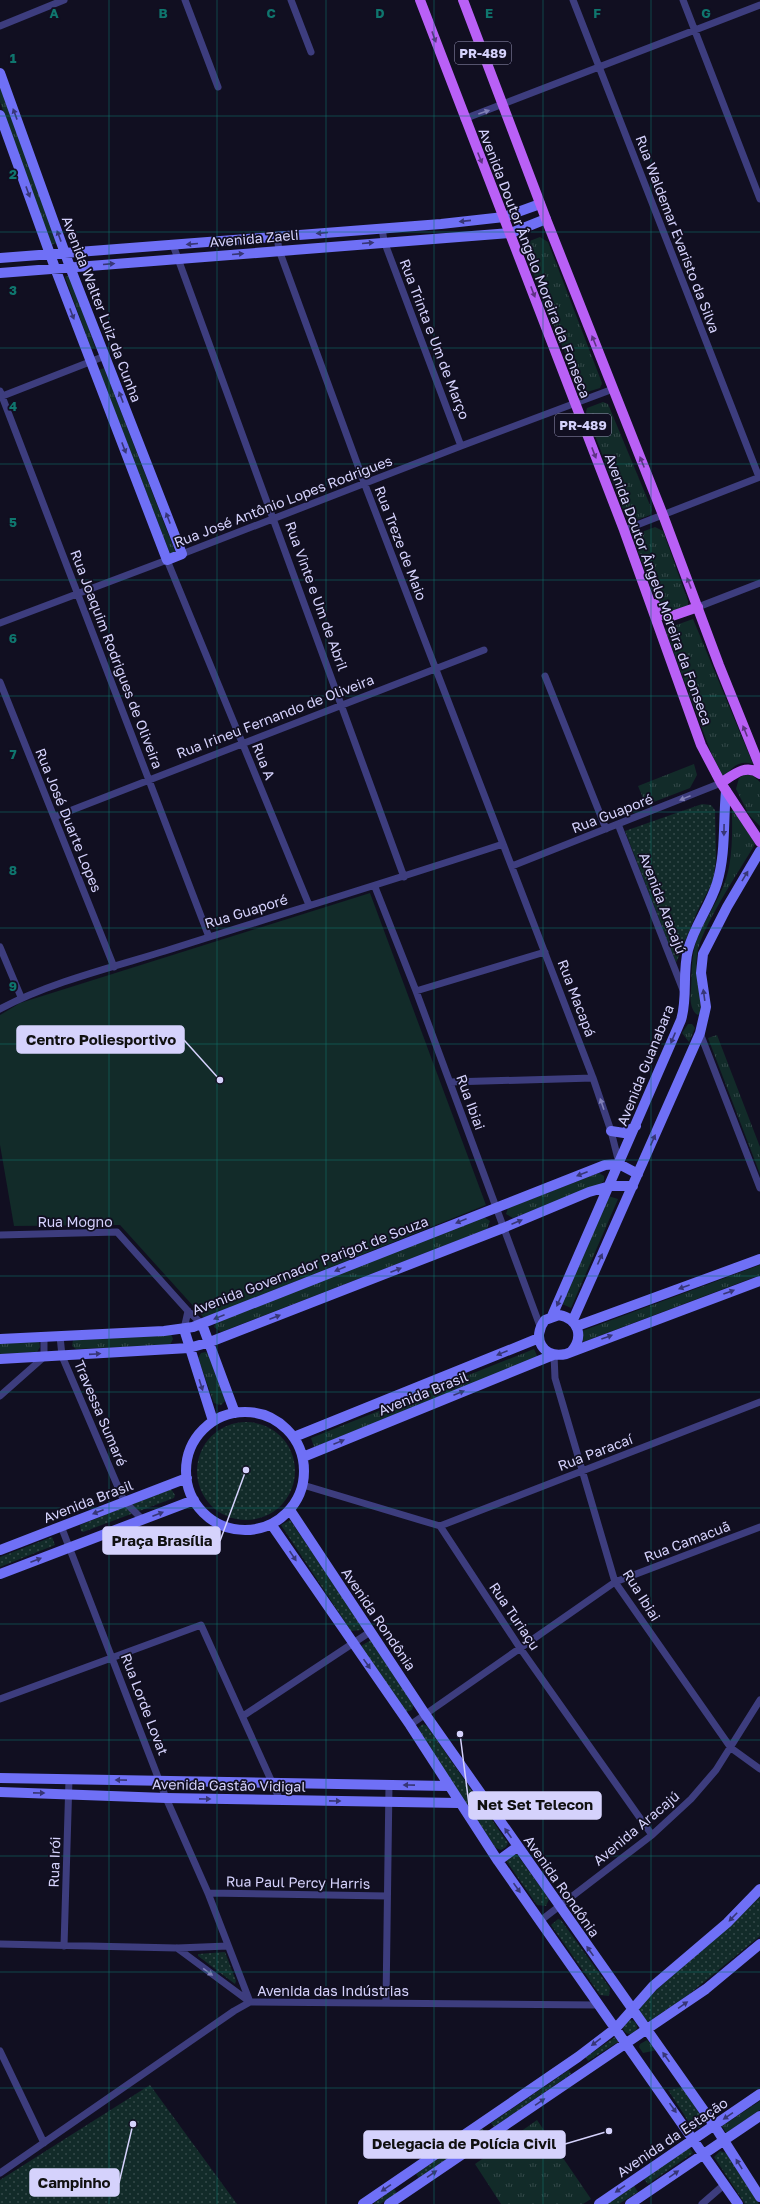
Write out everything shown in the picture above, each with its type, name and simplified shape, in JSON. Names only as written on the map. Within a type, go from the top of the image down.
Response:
[{"type":"main road","name":"Avenida Doutor Ângelo Moreira da Fonseca","points":[[420,0],[464,119],[511,233],[624,530],[701,745],[724,787],[760,842]]},
{"type":"main road","name":"Avenida Doutor Ângelo Moreira da Fonseca","points":[[463,0],[540,204],[663,515],[719,665],[760,767]]},
{"type":"main road","points":[[647,594],[652,596],[658,611],[667,616],[676,616],[698,607]]},
{"type":"main road","points":[[724,787],[734,774],[745,770],[751,770],[760,774]]},
{"type":"main road","points":[[750,827],[760,832]]},
{"type":"street","points":[[0,26],[64,0]]},
{"type":"street","points":[[185,0],[218,87]]},
{"type":"street","points":[[291,0],[310,52]]},
{"type":"street","name":"Rua Waldemar Evaristo da Silva","points":[[574,0],[599,68],[760,477]]},
{"type":"street","points":[[683,0],[760,199]]},
{"type":"street","points":[[464,119],[760,5]]},
{"type":"street","name":"Avenida Walter Luiz da Cunha","points":[[0,72],[70,267],[182,554]]},
{"type":"street","name":"Avenida Walter Luiz da Cunha","points":[[0,116],[55,268],[167,560]]},
{"type":"street","name":"Avenida Zaeli","points":[[0,258],[277,237],[504,217],[540,204]]},
{"type":"street","name":"Avenida Zaeli","points":[[0,273],[384,241],[511,233],[546,219]]},
{"type":"street","name":"Rua Trinta e Um de Março","points":[[382,228],[384,241],[461,446]]},
{"type":"street","name":"Rua Treze de Maio","points":[[277,237],[279,250],[365,485],[503,844]]},
{"type":"street","name":"Rua Vinte e Um de Abril","points":[[173,245],[176,259],[274,519],[404,877]]},
{"type":"street","points":[[1,395],[105,356]]},
{"type":"street","name":"Rua José Antônio Lopes Rodrigues","points":[[0,623],[365,485],[461,446],[613,389]]},
{"type":"street","name":"Rua Joaquim Rodrigues de Oliveira","points":[[1,395],[209,937]]},
{"type":"street","points":[[624,530],[760,477]]},
{"type":"street","name":"Rua A","points":[[167,560],[309,905]]},
{"type":"street","points":[[698,607],[760,583]]},
{"type":"street","name":"Rua Irineu Fernando de Oliveira","points":[[54,817],[484,650]]},
{"type":"street","points":[[545,676],[606,829]]},
{"type":"street","name":"Rua José Duarte Lopes","points":[[0,682],[114,967]]},
{"type":"street","name":"Rua Guaporé","points":[[512,866],[618,824],[724,787]]},
{"type":"street","name":"Avenida Guanabara","points":[[552,1316],[600,1205],[610,1186],[681,1020],[684,1010],[683,991],[687,952],[690,940],[710,902],[721,865],[724,787]]},
{"type":"street","name":"Avenida Aracajú","points":[[618,824],[683,991]]},
{"type":"street","name":"Rua Guaporé","points":[[0,1009],[21,997],[309,905],[375,887],[503,844]]},
{"type":"street","name":"Rua Macapá","points":[[503,844],[593,1078],[611,1131],[619,1164]]},
{"type":"street","points":[[571,1352],[578,1340],[575,1323],[700,1033],[706,1007],[701,973],[703,954],[724,913],[760,851]]},
{"type":"street","name":"Rua Ibiai","points":[[375,887],[416,991],[540,1326]]},
{"type":"street","points":[[0,947],[21,997]]},
{"type":"street","points":[[416,991],[545,952]]},
{"type":"street","points":[[700,1033],[760,1188]]},
{"type":"street","points":[[450,1082],[593,1078]]},
{"type":"street","points":[[611,1131],[624,1133],[636,1126]]},
{"type":"street","points":[[619,1164],[638,1174]]},
{"type":"street","name":"Avenida Governador Parigot de Souza","points":[[0,1339],[184,1329],[202,1324],[495,1207],[605,1165],[619,1164]]},
{"type":"street","points":[[0,1359],[189,1348],[210,1342],[503,1228],[590,1192],[610,1186],[633,1186]]},
{"type":"street","points":[[590,1192],[600,1205]]},
{"type":"street","name":"Rua Mogno","points":[[0,1236],[117,1232],[188,1311],[202,1324]]},
{"type":"street","points":[[575,1323],[760,1259]]},
{"type":"street","points":[[575,1323],[566,1316],[552,1316],[540,1326],[539,1338],[546,1351],[560,1356],[760,1280]]},
{"type":"street","points":[[188,1311],[184,1329],[213,1421]]},
{"type":"street","points":[[202,1324],[210,1342],[235,1413]]},
{"type":"street","name":"Travessa Sumaré","points":[[60,1336],[62,1356],[124,1501]]},
{"type":"street","points":[[0,1396],[44,1357],[44,1337]]},
{"type":"street","name":"Avenida Brasil","points":[[294,1437],[539,1338]]},
{"type":"street","name":"Rua Ibiai","points":[[554,1355],[555,1378],[615,1582],[731,1748],[760,1768]]},
{"type":"street","name":"Avenida Brasil","points":[[303,1457],[554,1355]]},
{"type":"street","name":"Rua Paracaí","points":[[440,1526],[760,1402]]},
{"type":"street","points":[[252,1412],[268,1416],[282,1425],[294,1437],[303,1457],[305,1471],[303,1485],[298,1498],[290,1510],[271,1524],[250,1530],[228,1527],[214,1521],[202,1512],[194,1500],[186,1478],[189,1452],[195,1440],[213,1421],[235,1413],[252,1412]]},
{"type":"street","name":"Avenida Brasil","points":[[0,1550],[186,1478]]},
{"type":"street","points":[[303,1485],[440,1526]]},
{"type":"street","points":[[0,1574],[194,1500]]},
{"type":"street","points":[[124,1501],[142,1519]]},
{"type":"street","name":"Avenida Rondônia","points":[[290,1510],[425,1714],[559,1907],[714,2125],[760,2197]]},
{"type":"street","points":[[271,1524],[410,1725],[458,1803],[704,2153],[738,2204]]},
{"type":"street","name":"Rua Lorde Lovat","points":[[61,1526],[114,1658],[166,1798],[208,1893],[250,2002]]},
{"type":"street","name":"Rua Turiaçu","points":[[440,1526],[520,1648],[652,1835]]},
{"type":"street","name":"Rua Camacuã","points":[[410,1725],[615,1582],[760,1527]]},
{"type":"street","points":[[0,1699],[201,1625],[280,1800]]},
{"type":"street","points":[[243,1716],[370,1632]]},
{"type":"street","name":"Avenida Aracajú","points":[[540,1921],[652,1835],[691,1799],[716,1770],[760,1700]]},
{"type":"street","name":"Avenida Gastão Vidigal","points":[[0,1778],[448,1786]]},
{"type":"street","name":"Rua Irói","points":[[64,1946],[69,1779]]},
{"type":"street","points":[[386,2002],[390,1784]]},
{"type":"street","name":"Avenida Gastão Vidigal","points":[[0,1792],[69,1793],[166,1798],[458,1803]]},
{"type":"street","points":[[498,1861],[517,1847]]},
{"type":"street","points":[[363,2204],[484,2122],[616,2028],[664,1977],[727,1923],[760,1889]]},
{"type":"street","name":"Rua Paul Percy Harris","points":[[208,1893],[387,1896]]},
{"type":"street","points":[[0,1944],[177,1948],[228,1946]]},
{"type":"street","points":[[389,2204],[706,1989],[760,1944]]},
{"type":"street","points":[[177,1948],[250,2002]]},
{"type":"street","name":"Avenida das Indústrias","points":[[0,2173],[234,2011],[250,2002],[599,2005]]},
{"type":"street","points":[[0,2051],[44,2143]]},
{"type":"street","name":"Avenida da Estação","points":[[599,2204],[760,2094]]},
{"type":"street","points":[[630,2204],[760,2116]]},
{"type":"street","points":[[484,2122],[492,2134]]},
{"type":"street","points":[[400,2178],[409,2190]]},
{"type":"street","points":[[702,2204],[725,2184]]},
{"type":"green space","points":[[0,86],[57,243],[51,245],[0,102]]},
{"type":"green space","points":[[540,237],[548,242],[602,383],[600,388],[584,393],[580,391],[524,250],[527,242]]},
{"type":"green space","points":[[70,275],[95,347],[91,348],[65,277]]},
{"type":"green space","points":[[104,368],[176,554],[171,556],[99,370]]},
{"type":"green space","points":[[603,402],[608,404],[652,510],[650,515],[637,520],[629,520],[626,517],[586,412],[587,408]]},
{"type":"green space","points":[[655,527],[663,531],[688,601],[688,608],[665,613],[651,588],[633,538],[634,535]]},
{"type":"green space","points":[[693,619],[753,764],[744,763],[736,766],[724,779],[710,750],[665,629]]},
{"type":"green space","points":[[694,764],[697,775],[690,788],[646,805],[638,786]]},
{"type":"green space","points":[[745,774],[753,776],[760,782],[760,826],[749,815],[736,789],[739,778]]},
{"type":"green space","points":[[702,804],[711,805],[715,810],[716,859],[713,881],[697,912],[676,963],[625,831]]},
{"type":"green space","points":[[732,806],[755,844],[713,915],[700,944],[696,962],[701,1006],[700,1013],[698,1015],[693,1011],[691,1000],[692,964],[697,939],[727,877],[731,852]]},
{"type":"green space","points":[[370,893],[486,1205],[204,1318],[120,1225],[14,1226],[0,1145],[0,1015],[20,1003]]},
{"type":"green space","points":[[688,1024],[692,1024],[695,1028],[689,1042],[682,1033]]},
{"type":"green space","points":[[717,1035],[760,1147],[760,1174],[708,1038]]},
{"type":"green space","points":[[599,1173],[604,1176],[604,1181],[597,1187],[513,1218],[506,1214],[508,1208]]},
{"type":"green space","points":[[608,1196],[618,1199],[571,1308],[560,1303]]},
{"type":"green space","points":[[484,1217],[490,1221],[487,1229],[221,1332],[214,1327],[216,1321]]},
{"type":"green space","points":[[760,1265],[760,1275],[583,1342],[582,1331]]},
{"type":"green space","points":[[171,1334],[173,1339],[170,1345],[76,1349],[72,1346],[73,1340]]},
{"type":"green space","points":[[39,1341],[40,1347],[37,1352],[0,1354],[0,1342]]},
{"type":"green space","points":[[534,1349],[538,1358],[314,1447],[311,1438]]},
{"type":"green space","points":[[206,1352],[209,1355],[226,1400],[221,1405],[214,1403],[198,1358],[201,1353]]},
{"type":"green space","points":[[246,1422],[265,1425],[281,1436],[292,1452],[295,1471],[292,1490],[281,1506],[265,1517],[246,1520],[227,1517],[211,1506],[200,1490],[197,1471],[200,1452],[211,1436],[227,1425]]},
{"type":"green space","points":[[171,1489],[175,1495],[174,1498],[83,1532],[81,1531],[80,1525]]},
{"type":"green space","points":[[290,1520],[362,1626],[361,1630],[351,1631],[281,1525]]},
{"type":"green space","points":[[52,1537],[55,1545],[0,1567],[0,1557]]},
{"type":"green space","points":[[371,1640],[414,1703],[412,1710],[406,1712],[361,1646]]},
{"type":"green space","points":[[423,1724],[427,1726],[508,1843],[506,1847],[501,1850],[496,1848],[416,1732]]},
{"type":"green space","points":[[516,1853],[549,1899],[546,1906],[537,1905],[507,1862],[506,1859]]},
{"type":"green space","points":[[760,1897],[760,1936],[688,1995],[648,2022],[637,2009]]},
{"type":"green space","points":[[558,1919],[561,1920],[610,1988],[609,1996],[600,1995],[551,1925]]},
{"type":"green space","points":[[225,1952],[236,1981],[235,1984],[198,1956],[198,1954]]},
{"type":"green space","points":[[630,2020],[635,2022],[637,2027],[635,2032],[630,2034],[625,2032],[623,2027],[625,2022]]},
{"type":"green space","points":[[615,2037],[618,2042],[588,2061],[586,2057]]},
{"type":"green space","points":[[647,2040],[657,2050],[643,2053],[639,2047],[640,2044]]},
{"type":"green space","points":[[569,2070],[571,2074],[494,2127],[491,2123]]},
{"type":"green space","points":[[150,2085],[237,2204],[0,2204],[0,2180]]},
{"type":"green space","points":[[683,2088],[704,2120],[700,2128],[692,2127],[668,2090]]},
{"type":"green space","points":[[760,2101],[760,2110],[726,2133],[722,2126]]},
{"type":"green space","points":[[537,2120],[591,2199],[583,2204],[501,2204],[475,2164]]},
{"type":"green space","points":[[482,2128],[486,2133],[419,2178],[416,2174]]},
{"type":"green space","points":[[689,2147],[693,2153],[648,2184],[643,2178]]},
{"type":"green space","points":[[720,2151],[726,2153],[759,2204],[745,2204],[714,2157]]},
{"type":"green space","points":[[634,2186],[638,2192],[619,2204],[607,2204]]},
{"type":"green space","points":[[394,2189],[397,2193],[380,2204],[374,2203]]},
{"type":"place","name":"Centro Poliesportivo","points":[[220,1080]]},
{"type":"place","name":"Praça Brasília","points":[[246,1470]]},
{"type":"place","name":"Net Set Telecon","points":[[460,1734]]},
{"type":"place","name":"Campinho","points":[[133,2124]]},
{"type":"place","name":"Delegacia de Polícia Civil","points":[[609,2131]]}]
